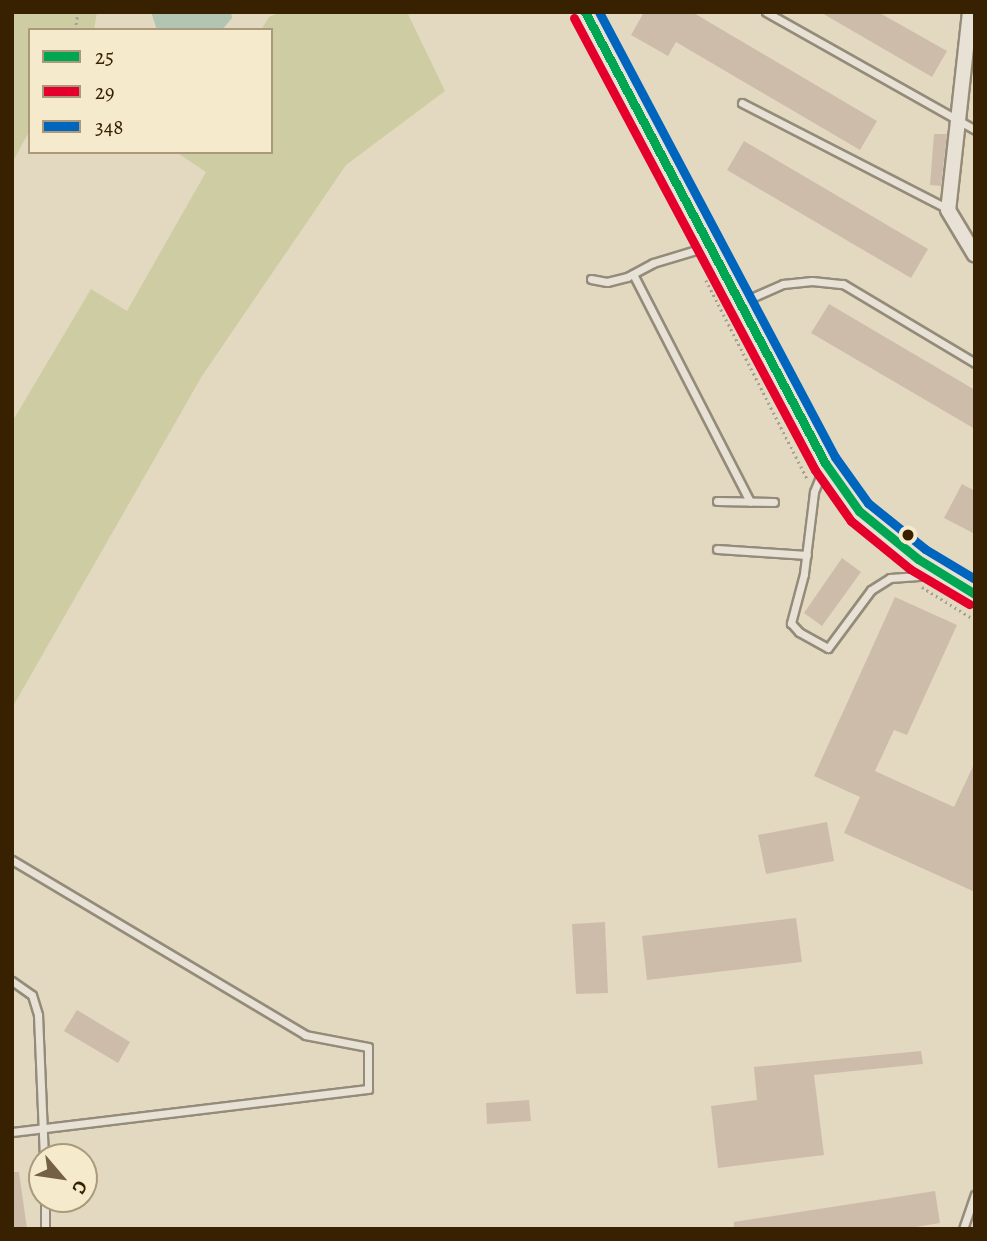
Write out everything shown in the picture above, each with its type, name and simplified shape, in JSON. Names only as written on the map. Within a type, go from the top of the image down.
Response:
[{"type":"main road","points":[[584,12],[825,463],[859,510],[941,575],[975,594]]},
{"type":"street","points":[[970,12],[948,210],[975,255]]},
{"type":"lane","points":[[766,12],[975,130]]},
{"type":"lane","points":[[742,103],[948,210]]},
{"type":"lane","points":[[591,279],[607,282],[633,274],[653,263],[710,246]]},
{"type":"lane","points":[[633,274],[750,502]]},
{"type":"lane","points":[[740,303],[783,285],[812,281],[843,284],[975,363]]},
{"type":"lane","points":[[825,463],[814,492],[807,555],[791,623],[819,646],[828,648],[871,590],[904,576],[941,575]]},
{"type":"lane","points":[[717,501],[774,502]]},
{"type":"lane","points":[[717,548],[807,555]]},
{"type":"lane","points":[[12,860],[305,1035],[368,1047],[368,1089],[12,1132]]},
{"type":"lane","points":[[12,981],[32,995],[37,1015],[44,1143]]},
{"type":"lane","points":[[963,1229],[975,1195]]},
{"type":"path","points":[[904,576],[975,620]]},
{"type":"shaded area","points":[[12,12],[97,12],[94,28],[28,28],[28,134],[12,163]]},
{"type":"shaded area","points":[[151,12],[231,12],[232,18],[224,28],[156,28]]},
{"type":"shaded area","points":[[281,12],[407,12],[445,91],[346,165],[202,376],[12,708],[12,422],[91,289],[127,311],[206,172],[179,154],[273,154],[273,28],[262,28],[269,17]]},
{"type":"building","points":[[644,12],[692,12],[877,121],[860,150],[676,42],[668,56],[631,35]]},
{"type":"building","points":[[820,12],[878,12],[947,51],[932,77]]},
{"type":"building","points":[[934,134],[947,134],[941,186],[930,185]]},
{"type":"building","points":[[744,141],[928,249],[911,278],[727,170]]},
{"type":"building","points":[[829,304],[975,390],[975,429],[811,333]]},
{"type":"building","points":[[962,484],[975,491],[975,534],[944,518]]},
{"type":"building","points":[[842,558],[861,572],[822,626],[804,613]]},
{"type":"building","points":[[895,597],[957,625],[907,735],[894,730],[875,771],[954,807],[975,762],[975,892],[844,833],[860,797],[814,776]]},
{"type":"building","points":[[827,822],[834,861],[766,874],[758,835]]},
{"type":"building","points":[[796,918],[802,962],[647,980],[642,936]]},
{"type":"building","points":[[605,922],[608,993],[576,994],[572,924]]},
{"type":"building","points":[[77,1010],[130,1042],[118,1063],[64,1031]]},
{"type":"building","points":[[921,1051],[923,1064],[814,1075],[824,1155],[718,1168],[711,1106],[757,1100],[754,1067]]},
{"type":"building","points":[[529,1100],[531,1121],[487,1124],[486,1103]]},
{"type":"building","points":[[12,1172],[19,1172],[27,1229],[12,1229]]},
{"type":"building","points":[[935,1191],[940,1223],[904,1229],[734,1229],[734,1222]]},
{"type":"transit line","name":"25","points":[[585,12],[825,463],[859,511],[918,559],[975,594]]},
{"type":"transit line","name":"348","points":[[599,12],[835,457],[868,503],[925,549],[975,579]]},
{"type":"transit line","name":"29","points":[[574,18],[815,470],[851,521],[910,569],[969,604]]}]
